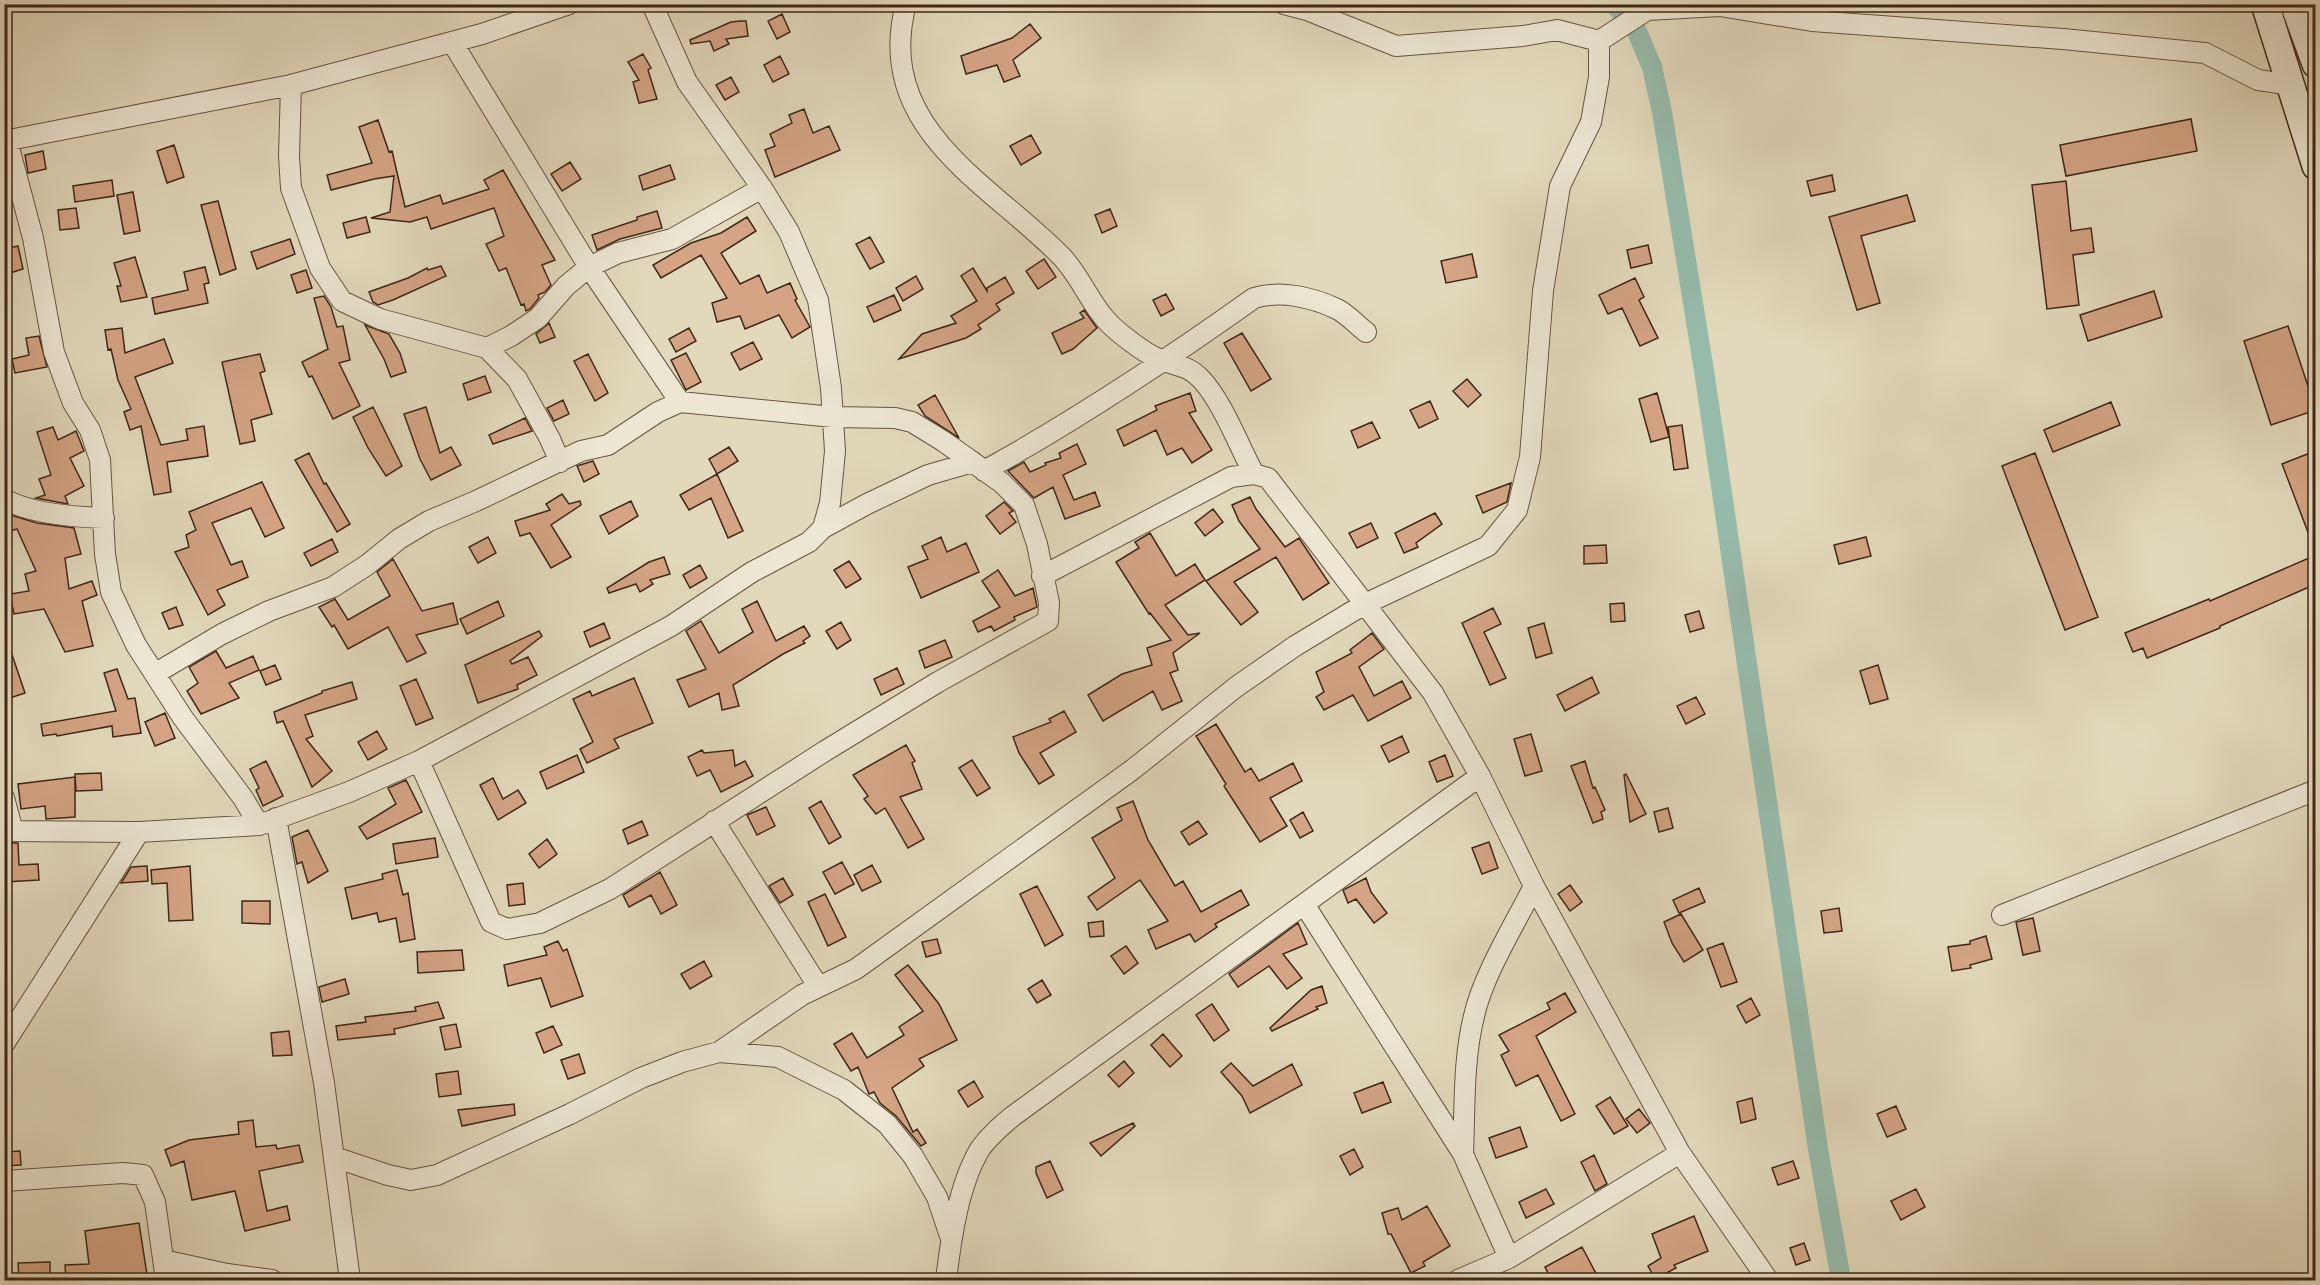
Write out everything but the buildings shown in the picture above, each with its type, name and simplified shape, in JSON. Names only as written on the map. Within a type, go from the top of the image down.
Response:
[{"type":"main road","points":[[2265,4],[2316,166]]},
{"type":"main road","points":[[2295,4],[2316,64]]},
{"type":"street","points":[[350,1281],[314,1026],[267,822],[243,798],[183,718],[156,672],[136,645],[111,592],[105,554],[100,460],[90,430],[73,403],[54,352],[33,238],[6,140],[291,85],[452,42],[569,4]]},
{"type":"street","points":[[651,4],[687,82],[762,188],[789,232],[818,300],[833,417],[835,451],[830,503],[824,528]]},
{"type":"street","points":[[906,4],[900,26],[899,45],[903,73],[912,103],[927,127],[955,162],[1062,257],[1107,320],[1132,343],[1161,360],[1183,365],[1200,378],[1212,393],[1254,474]]},
{"type":"street","points":[[1284,4],[1307,10],[1396,46],[1523,36],[1557,30],[1607,36],[1647,10],[1720,6],[1812,21],[2205,53],[2259,80],[2292,85]]},
{"type":"street","points":[[334,1157],[411,1180],[437,1175],[570,1114],[641,1078],[682,1062],[719,1052],[818,986],[856,969],[1132,770],[1236,687],[1295,646],[1363,605],[1488,546],[1517,510],[1530,457],[1543,291],[1560,186],[1591,122],[1607,36]]},
{"type":"street","points":[[452,42],[589,267],[680,402]]},
{"type":"street","points":[[291,85],[289,156],[291,188],[320,268],[342,301],[380,319],[487,348],[517,379],[560,462]]},
{"type":"street","points":[[487,348],[538,318],[566,286],[589,267],[618,253],[672,239],[762,188]]},
{"type":"street","points":[[4,798],[8,831],[139,832],[267,822],[349,792],[419,761],[671,626],[752,572],[809,542],[824,528],[928,474],[979,466],[1050,434],[1114,394],[1254,298],[1270,293],[1306,298],[1338,309],[1366,332]]},
{"type":"street","points":[[156,672],[250,620],[333,586],[367,565],[399,539],[429,521],[581,451],[608,445],[658,412],[680,402],[833,417],[895,418],[912,422],[1002,483],[1024,505],[1037,544],[1049,603],[1048,621],[938,682],[714,821],[610,889],[540,923],[507,929],[490,922],[419,761]]},
{"type":"street","points":[[1042,576],[1231,477],[1254,474],[1268,478],[1432,693],[1480,776],[1534,886],[1680,1153],[1768,1281]]},
{"type":"street","points":[[4,499],[14,505],[76,517],[104,518]]},
{"type":"street","points":[[946,1281],[951,1239],[964,1188],[980,1150],[993,1133],[1013,1116],[1480,776]]},
{"type":"street","points":[[2002,915],[2316,790]]},
{"type":"street","points":[[714,821],[818,986]]},
{"type":"street","points":[[4,1044],[139,832]]},
{"type":"street","points":[[1463,1154],[1468,1047],[1474,1014],[1485,984],[1534,886]]},
{"type":"street","points":[[1304,904],[1463,1154],[1509,1258]]},
{"type":"street","points":[[719,1052],[778,1057],[844,1090],[887,1124],[913,1156],[937,1197],[951,1239]]},
{"type":"street","points":[[1458,1281],[1509,1258],[1680,1153]]},
{"type":"street","points":[[4,1181],[123,1173],[143,1175],[155,1202],[166,1281]]},
{"type":"street","points":[[163,1260],[272,1281]]},
{"type":"waterway","points":[[1614,4],[1635,27],[1652,67],[1662,112],[1705,377],[1818,1149],[1841,1280]]}]
